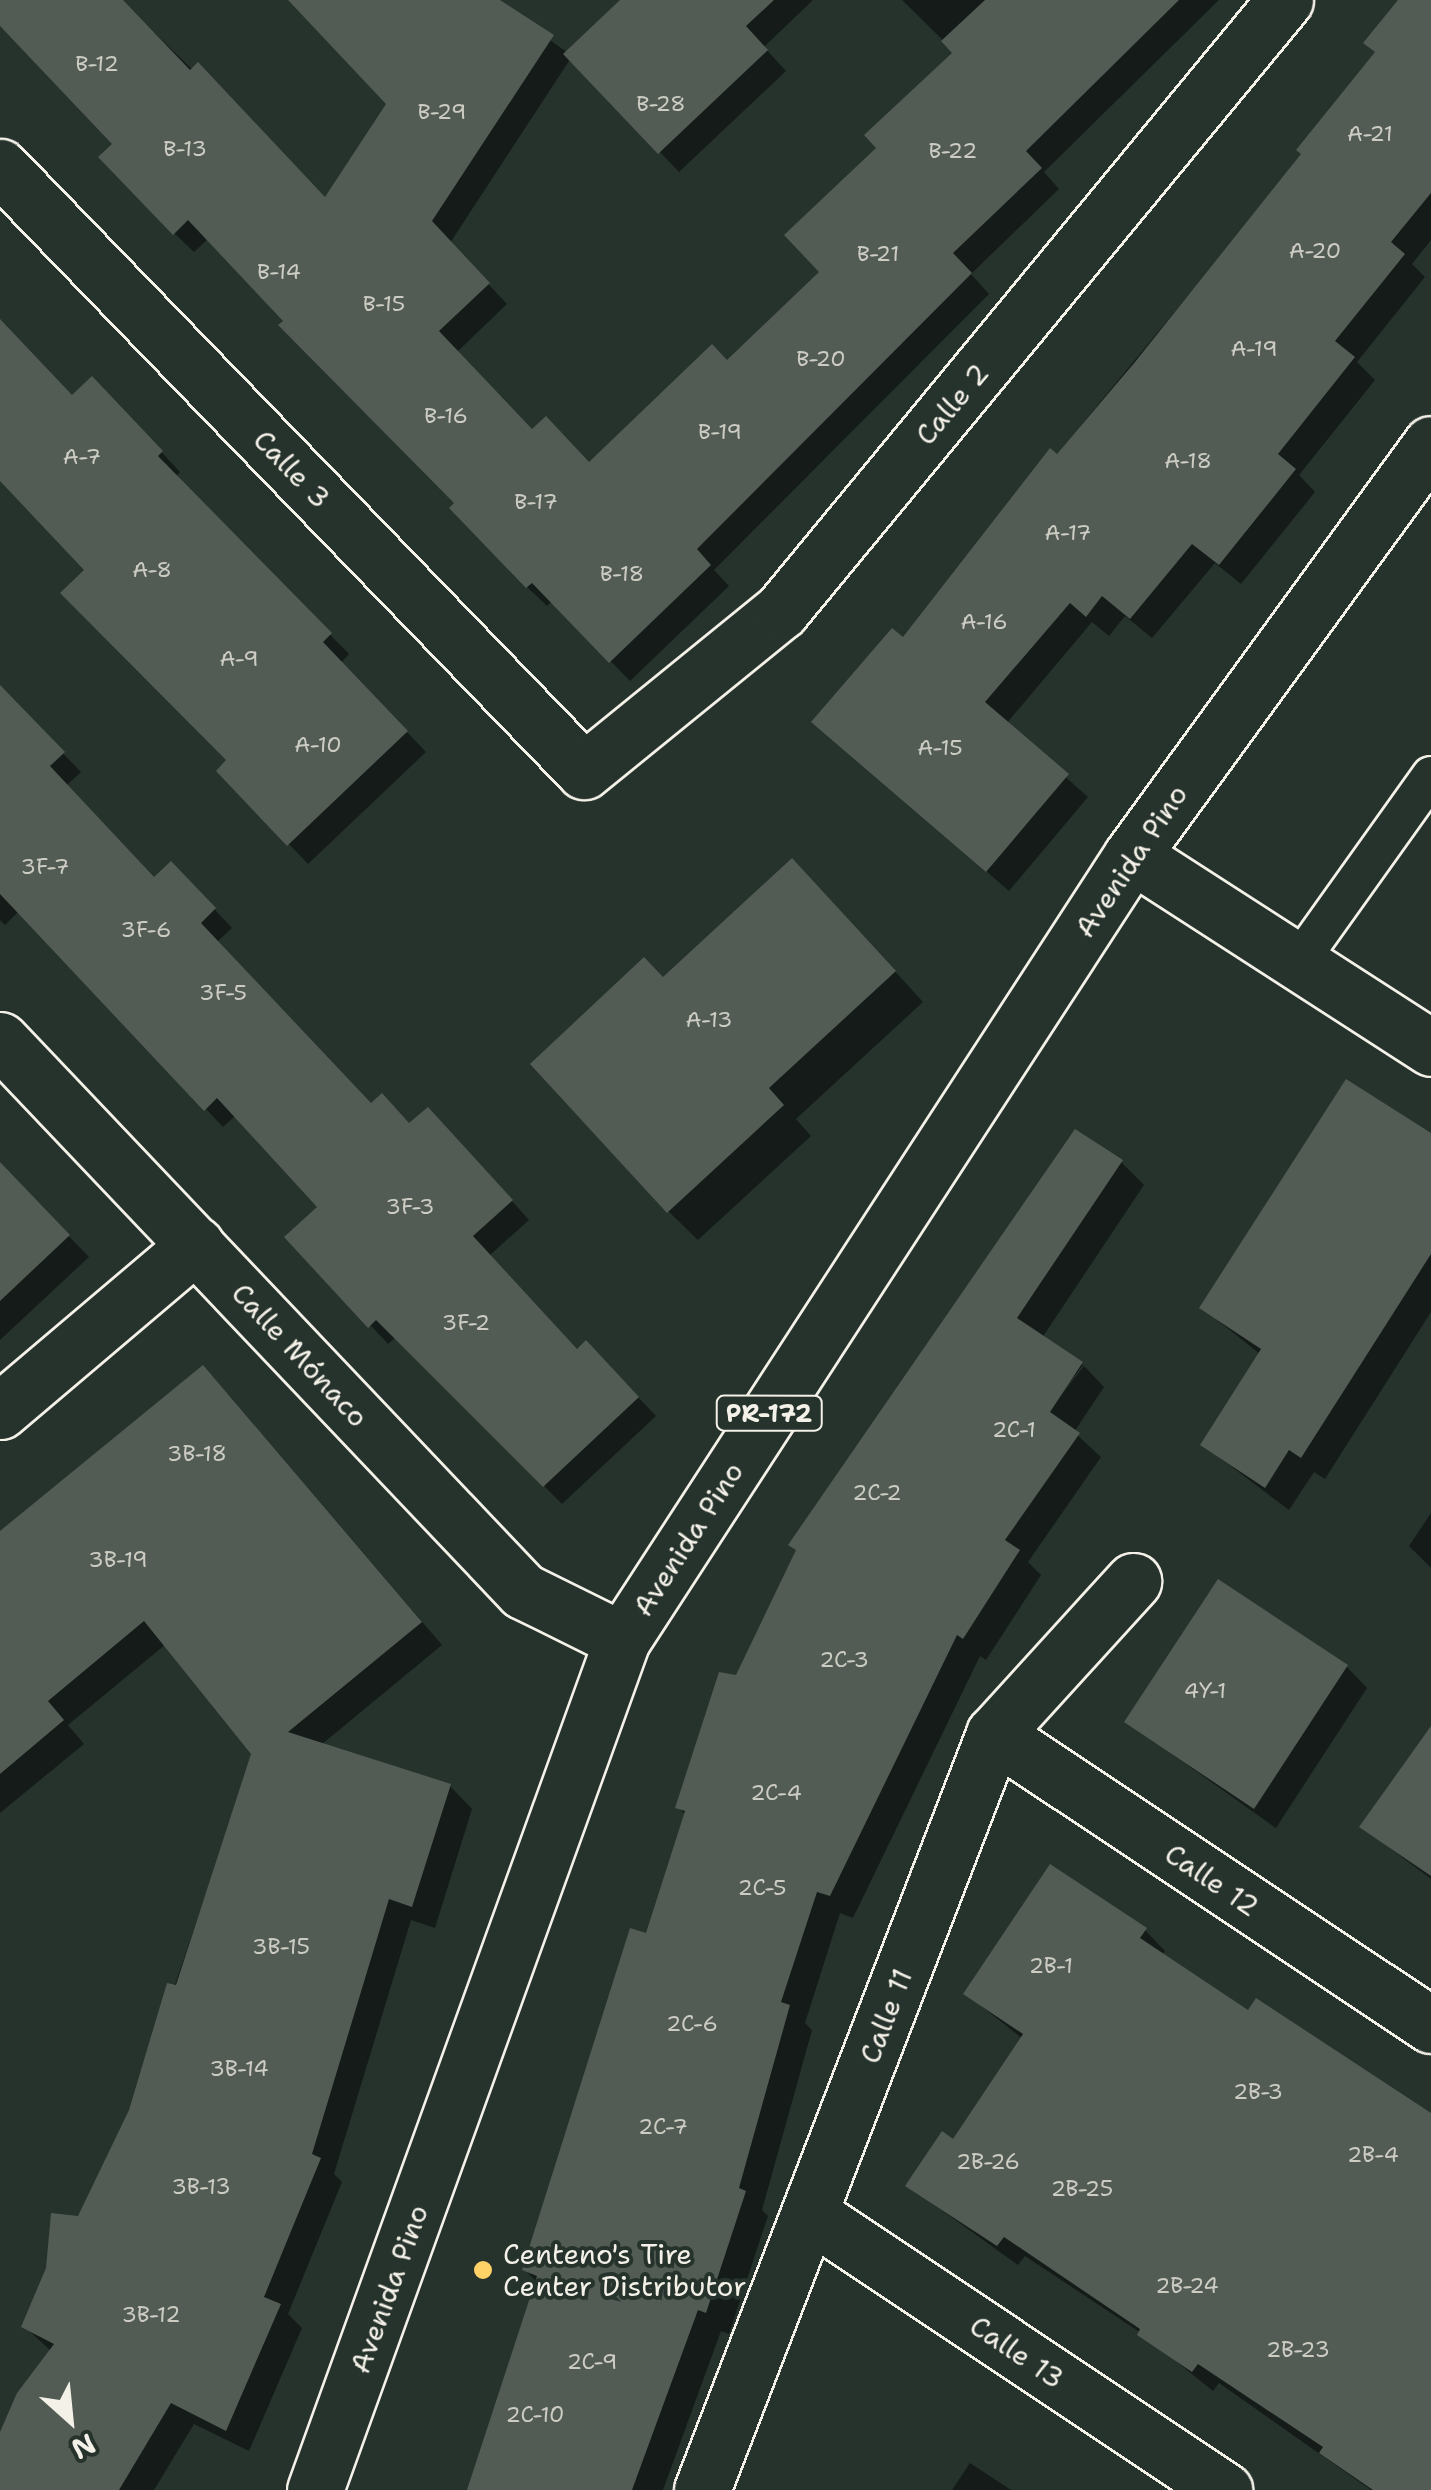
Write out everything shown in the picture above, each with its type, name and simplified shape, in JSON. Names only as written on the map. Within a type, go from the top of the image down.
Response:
[{"type":"street","name":"Calle 2","points":[[584,771],[781,611],[1285,0]]},
{"type":"street","name":"Calle 3","points":[[0,167],[584,771]]},
{"type":"street","name":"Avenida Pino","points":[[319,2488],[622,1640],[1132,855],[1431,444]]},
{"type":"street","points":[[1132,855],[1431,1048]]},
{"type":"street","name":"Calle Mónaco","points":[[0,1040],[523,1591],[622,1640]]},
{"type":"street","points":[[0,1411],[196,1245]]},
{"type":"street","name":"Calle 11","points":[[702,2490],[994,1734],[1133,1581]]},
{"type":"street","name":"Calle 12","points":[[994,1734],[1431,2026]]},
{"type":"street","name":"Calle 13","points":[[810,2214],[1224,2490]]},
{"type":"lane","points":[[1297,964],[1431,776]]},
{"type":"building","points":[[0,0],[123,0],[190,70],[198,62],[325,197],[386,104],[288,0],[500,0],[554,35],[432,221],[490,283],[439,331],[532,429],[546,416],[589,462],[712,344],[727,360],[819,272],[784,235],[876,148],[864,135],[952,53],[941,41],[985,0],[1179,0],[1026,151],[1042,168],[953,253],[972,273],[697,549],[711,565],[609,663],[532,583],[526,588],[449,508],[454,503],[278,325],[283,321],[188,220],[173,235],[98,157],[112,144],[0,26]]},
{"type":"building","points":[[620,0],[774,0],[746,26],[768,50],[658,154],[563,54]]},
{"type":"building","points":[[1398,0],[1431,0],[1431,193],[1391,242],[1405,254],[1335,341],[1355,357],[1278,454],[1296,469],[1219,565],[1192,544],[1130,619],[1102,596],[1086,617],[1070,603],[985,702],[1069,774],[986,872],[811,722],[892,628],[903,637],[1050,448],[1057,454],[1135,362],[1301,154],[1296,150],[1375,52],[1363,43]]},
{"type":"building","points":[[0,319],[72,395],[92,376],[163,451],[158,456],[332,633],[323,642],[408,731],[287,846],[216,771],[226,760],[60,593],[84,570],[0,481]]},
{"type":"building","points":[[0,685],[65,752],[50,766],[154,877],[171,861],[216,908],[201,923],[371,1103],[382,1093],[409,1123],[428,1107],[513,1200],[473,1236],[577,1349],[586,1340],[639,1397],[543,1487],[376,1320],[368,1328],[284,1237],[317,1207],[217,1098],[204,1111],[0,894]]},
{"type":"building","points":[[792,858],[896,971],[769,1088],[784,1105],[667,1213],[530,1064],[644,957],[663,977]]},
{"type":"building","points":[[1346,1079],[1431,1133],[1431,1254],[1301,1458],[1289,1450],[1265,1488],[1200,1445],[1261,1349],[1199,1308]]},
{"type":"building","points":[[1075,1129],[1123,1160],[1017,1318],[1083,1362],[1050,1412],[1080,1433],[1005,1540],[1020,1550],[963,1639],[957,1635],[830,1896],[817,1892],[781,2002],[790,2005],[739,2188],[746,2191],[706,2313],[698,2310],[632,2490],[467,2490],[537,2276],[522,2270],[630,1928],[646,1933],[685,1811],[675,1808],[719,1672],[736,1675],[796,1550],[788,1545]]},
{"type":"building","points":[[0,1162],[70,1235],[0,1301]]},
{"type":"building","points":[[203,1365],[422,1622],[288,1732],[451,1784],[412,1907],[389,1899],[312,2154],[321,2158],[264,2297],[281,2304],[226,2431],[171,2403],[119,2490],[0,2490],[0,2432],[17,2393],[54,2344],[21,2327],[46,2268],[51,2213],[78,2216],[129,2110],[167,1983],[176,1985],[251,1754],[144,1621],[48,1701],[64,1720],[0,1774],[0,1531]]},
{"type":"building","points":[[1218,1579],[1348,1665],[1254,1809],[1124,1722]]},
{"type":"building","points":[[1431,1726],[1431,1876],[1359,1827]]},
{"type":"building","points":[[1050,1864],[1147,1928],[1140,1938],[1248,2010],[1256,1998],[1431,2113],[1431,2490],[1373,2490],[1319,2453],[1323,2447],[1198,2364],[1192,2372],[1137,2335],[1140,2329],[1004,2237],[997,2246],[905,2186],[942,2131],[953,2139],[1023,2034],[963,1994]]},
{"type":"place","name":"Centeno's Tire Center Distributor","points":[[483,2270]]}]
